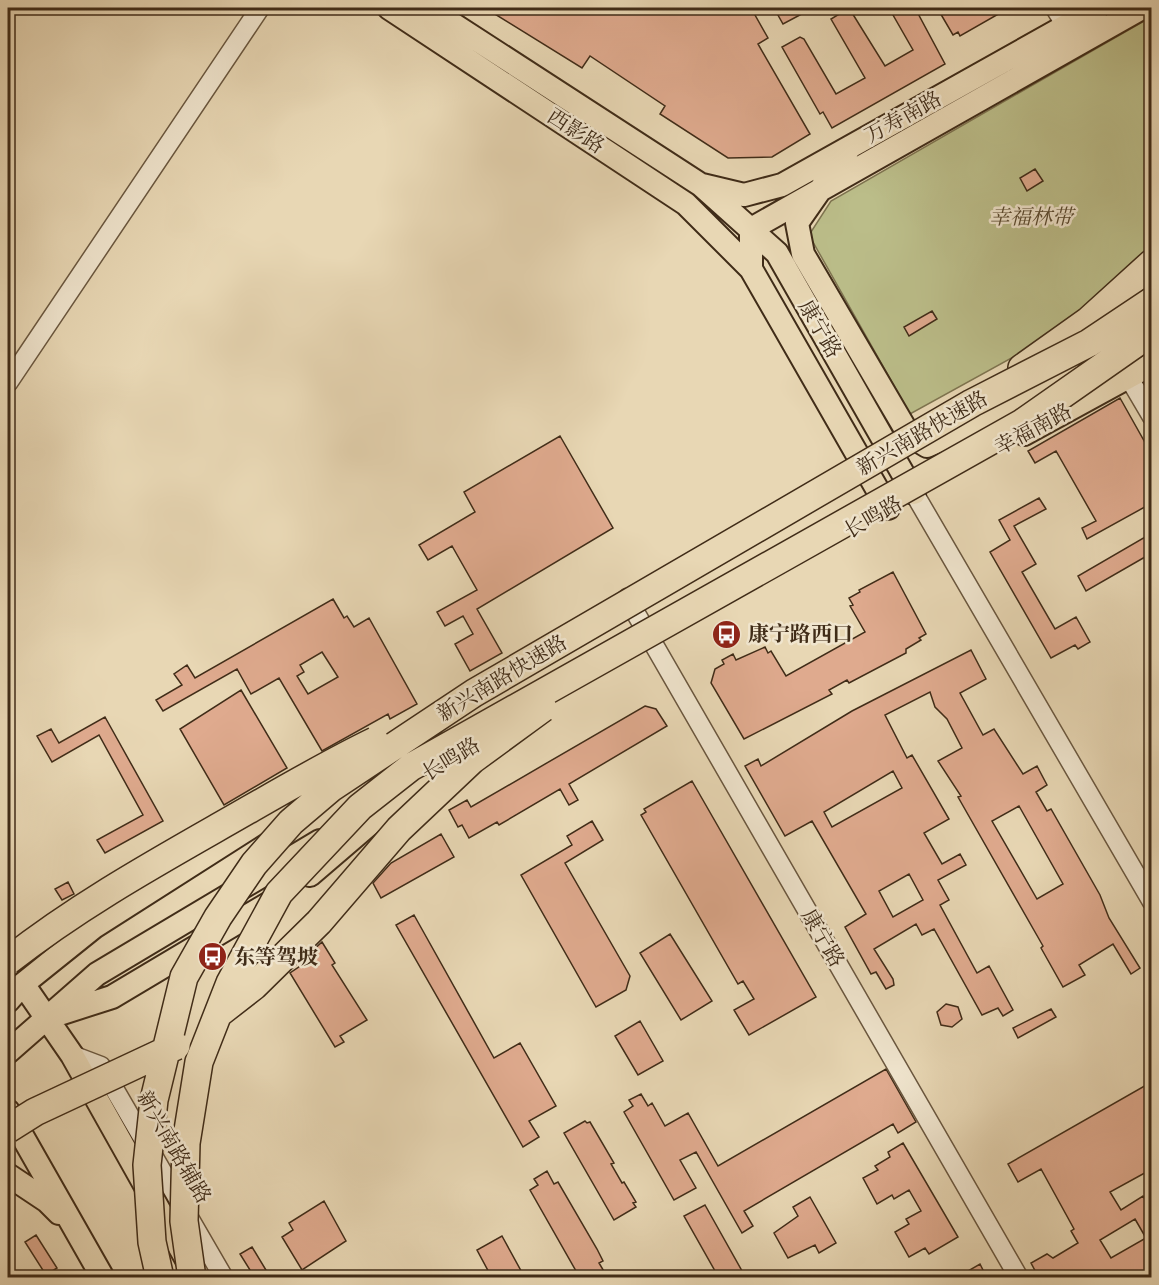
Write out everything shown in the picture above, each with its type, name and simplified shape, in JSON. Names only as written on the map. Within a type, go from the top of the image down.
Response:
[{"type":"highway","points":[[972,403],[1089,321],[1152,264]]},
{"type":"highway","name":"新兴南路快速路","points":[[160,1278],[152,1242],[147,1165],[154,1100],[184,977],[218,916],[248,873],[291,822],[331,788],[474,693],[972,403],[1089,344],[1152,301]]},
{"type":"highway","name":"新兴南路快速路","points":[[194,1278],[184,1221],[186,1143],[199,1062],[230,983],[279,893],[360,807],[411,767],[1022,423],[1152,332]]},
{"type":"highway","points":[[8,1129],[35,1112],[180,1044],[254,986],[319,922],[399,829],[472,760],[616,653]]},
{"type":"highway","points":[[8,960],[56,923],[131,877],[337,759],[474,693]]},
{"type":"main road","name":"西影路","points":[[389,8],[686,204],[751,269]]},
{"type":"main road","name":"西影路","points":[[428,8],[701,185]]},
{"type":"main road","name":"万寿南路","points":[[701,185],[744,195],[782,185],[850,147],[1060,16],[1098,8]]},
{"type":"main road","points":[[888,508],[751,269],[751,229],[1142,8]]},
{"type":"main road","points":[[850,147],[796,223],[803,254],[909,435],[927,446],[957,433],[1152,320]]},
{"type":"main road","name":"康宁路","points":[[701,185],[777,253],[914,493]]},
{"type":"main road","points":[[1022,423],[1152,351]]},
{"type":"main road","name":"幸福南路","points":[[914,493],[1152,364]]},
{"type":"main road","points":[[914,493],[957,433]]},
{"type":"main road","points":[[194,1278],[72,1055],[46,1018],[15,992],[94,927],[369,752],[886,445]]},
{"type":"main road","name":"长鸣路","points":[[46,1018],[112,997],[288,892],[436,767],[914,493]]},
{"type":"main road","points":[[8,1052],[46,1018]]},
{"type":"main road","points":[[8,1111],[103,1278]]},
{"type":"main road","points":[[8,1175],[47,1201],[75,1229]]},
{"type":"street","points":[[8,383],[260,8]]},
{"type":"street","points":[[1129,378],[1152,417]]},
{"type":"street","points":[[914,493],[1152,902]]},
{"type":"street","name":"康宁路","points":[[627,598],[1019,1278]]},
{"type":"street","points":[[8,960],[15,992]]},
{"type":"street","name":"新兴南路辅路","points":[[72,1055],[101,1066],[224,1278]]},
{"type":"green space","name":"幸福林带","points":[[1151,17],[1151,281],[910,414],[809,235],[831,201]]},
{"type":"building","points":[[485,8],[622,8],[630,12],[633,8],[751,8],[768,38],[758,44],[810,134],[772,157],[728,158],[660,114],[665,106],[590,56],[582,68]]},
{"type":"building","points":[[774,8],[813,8],[783,24]]},
{"type":"building","points":[[849,8],[885,66],[913,50],[889,8],[915,8],[945,64],[832,128],[823,112],[820,114],[782,47],[800,37],[804,39],[836,94],[865,78],[831,19]]},
{"type":"building","points":[[946,8],[1009,8],[960,36],[958,32],[953,35],[939,11]]},
{"type":"building","points":[[1035,169],[1043,181],[1027,191],[1020,178]]},
{"type":"building","points":[[932,311],[937,319],[909,336],[904,327]]},
{"type":"building","points":[[1120,398],[1152,455],[1152,503],[1087,539],[1082,528],[1096,521],[1056,451],[1035,463],[1028,451]]},
{"type":"building","points":[[560,436],[613,528],[477,609],[502,653],[470,671],[455,644],[473,634],[463,616],[445,626],[437,612],[477,590],[452,546],[428,560],[419,545],[475,512],[464,492]]},
{"type":"building","points":[[1039,498],[1046,509],[1014,526],[1036,564],[1022,572],[1055,629],[1076,617],[1090,642],[1078,649],[1075,645],[1051,658],[990,552],[1010,540],[999,520]]},
{"type":"building","points":[[1152,533],[1152,553],[1086,591],[1078,576]]},
{"type":"building","points":[[893,572],[926,634],[919,638],[921,640],[906,649],[906,653],[849,683],[847,680],[829,690],[832,694],[744,739],[711,683],[715,669],[724,664],[722,660],[733,654],[736,660],[765,647],[768,653],[771,651],[786,676],[865,632],[850,606],[853,605],[849,598],[860,592],[859,590]]},
{"type":"building","points":[[333,599],[344,618],[347,616],[354,627],[369,618],[417,704],[390,719],[388,714],[322,751],[279,678],[251,694],[237,669],[163,711],[156,700],[182,685],[174,674],[187,665],[195,678]],"holes":[[[322,652],[338,677],[308,694],[297,676],[304,672],[300,665]]]},
{"type":"building","points":[[971,650],[986,679],[960,693],[983,735],[994,729],[1023,774],[1037,766],[1047,785],[1036,792],[1047,811],[1051,809],[1100,895],[1109,918],[1140,968],[1131,974],[1113,944],[1079,965],[1085,975],[1063,987],[1041,948],[1043,946],[958,797],[961,796],[938,761],[962,748],[947,719],[935,707],[930,692],[885,715],[907,758],[912,755],[949,819],[924,833],[942,864],[960,854],[966,865],[938,880],[949,900],[940,905],[977,973],[989,966],[1013,1010],[1003,1016],[998,1008],[982,1015],[934,929],[922,935],[916,924],[874,949],[893,979],[894,985],[886,989],[876,972],[871,974],[845,927],[866,914],[812,821],[785,836],[745,766],[758,759],[761,766],[852,711]],"holes":[[[893,771],[902,788],[832,827],[824,812]],[[1019,806],[1063,884],[1037,899],[992,821]],[[909,874],[923,900],[893,917],[879,891]]]},
{"type":"building","points":[[241,690],[287,768],[224,805],[180,729]]},
{"type":"building","points":[[645,706],[656,709],[667,726],[569,784],[578,800],[569,805],[560,789],[499,825],[497,822],[469,838],[462,825],[458,827],[449,810],[467,800],[471,807]]},
{"type":"building","points":[[105,717],[163,821],[105,853],[97,840],[143,815],[99,735],[52,762],[37,736],[51,729],[59,743]]},
{"type":"building","points":[[692,781],[816,997],[749,1035],[734,1010],[754,999],[743,981],[738,984],[641,815],[646,812],[644,809]]},
{"type":"building","points":[[592,821],[603,840],[565,863],[630,976],[626,990],[596,1007],[521,875],[572,845],[567,836]]},
{"type":"building","points":[[441,834],[454,857],[381,898],[373,883],[391,863]]},
{"type":"building","points":[[68,882],[74,894],[62,900],[55,889]]},
{"type":"building","points":[[414,915],[494,1058],[520,1043],[556,1106],[529,1121],[539,1137],[523,1147],[396,925]]},
{"type":"building","points":[[670,934],[712,1001],[681,1020],[640,953]]},
{"type":"building","points":[[322,942],[335,963],[332,965],[367,1020],[340,1036],[344,1042],[335,1047],[290,973],[312,958],[309,954]]},
{"type":"building","points":[[946,1004],[958,1007],[962,1019],[952,1027],[941,1025],[937,1012]]},
{"type":"building","points":[[1051,1009],[1056,1017],[1018,1038],[1013,1028]]},
{"type":"building","points":[[640,1021],[663,1061],[638,1075],[615,1036]]},
{"type":"building","points":[[886,1069],[916,1122],[898,1133],[893,1124],[744,1211],[753,1226],[742,1233],[696,1152],[680,1160],[696,1188],[674,1200],[624,1112],[633,1106],[629,1100],[641,1094],[648,1106],[652,1103],[665,1126],[688,1113],[718,1166]]},
{"type":"building","points":[[1148,1084],[1152,1090],[1152,1169],[1110,1192],[1121,1210],[1143,1196],[1152,1210],[1152,1278],[1039,1278],[1031,1263],[1047,1254],[1053,1258],[1078,1243],[1071,1231],[1074,1229],[1041,1169],[1018,1182],[1008,1164]],"holes":[[[1135,1219],[1146,1238],[1111,1258],[1100,1240]]]},
{"type":"building","points":[[585,1121],[590,1122],[614,1163],[611,1164],[636,1202],[633,1203],[636,1207],[614,1220],[564,1133]]},
{"type":"building","points":[[903,1143],[958,1237],[929,1254],[925,1248],[909,1257],[895,1232],[909,1224],[906,1219],[921,1211],[909,1190],[894,1199],[892,1195],[877,1204],[863,1178],[878,1170],[875,1166],[890,1157],[888,1152]]},
{"type":"building","points":[[547,1171],[554,1184],[558,1182],[597,1249],[603,1261],[599,1263],[608,1278],[580,1278],[530,1190],[538,1185],[534,1179]]},
{"type":"building","points":[[810,1197],[836,1243],[819,1253],[815,1245],[788,1258],[774,1233],[798,1216],[793,1207]]},
{"type":"building","points":[[324,1201],[346,1241],[302,1270],[282,1237],[293,1230],[289,1223]]},
{"type":"building","points":[[705,1205],[746,1278],[719,1278],[684,1216]]},
{"type":"building","points":[[36,1235],[57,1268],[46,1275],[25,1242]]},
{"type":"building","points":[[502,1236],[525,1278],[492,1278],[477,1250]]},
{"type":"building","points":[[252,1247],[266,1270],[255,1278],[240,1254]]},
{"type":"building","points":[[980,1264],[987,1278],[956,1278]]},
{"type":"place","name":"康宁路西口","points":[[727,634]]},
{"type":"place","name":"东等驾坡","points":[[213,957]]}]
